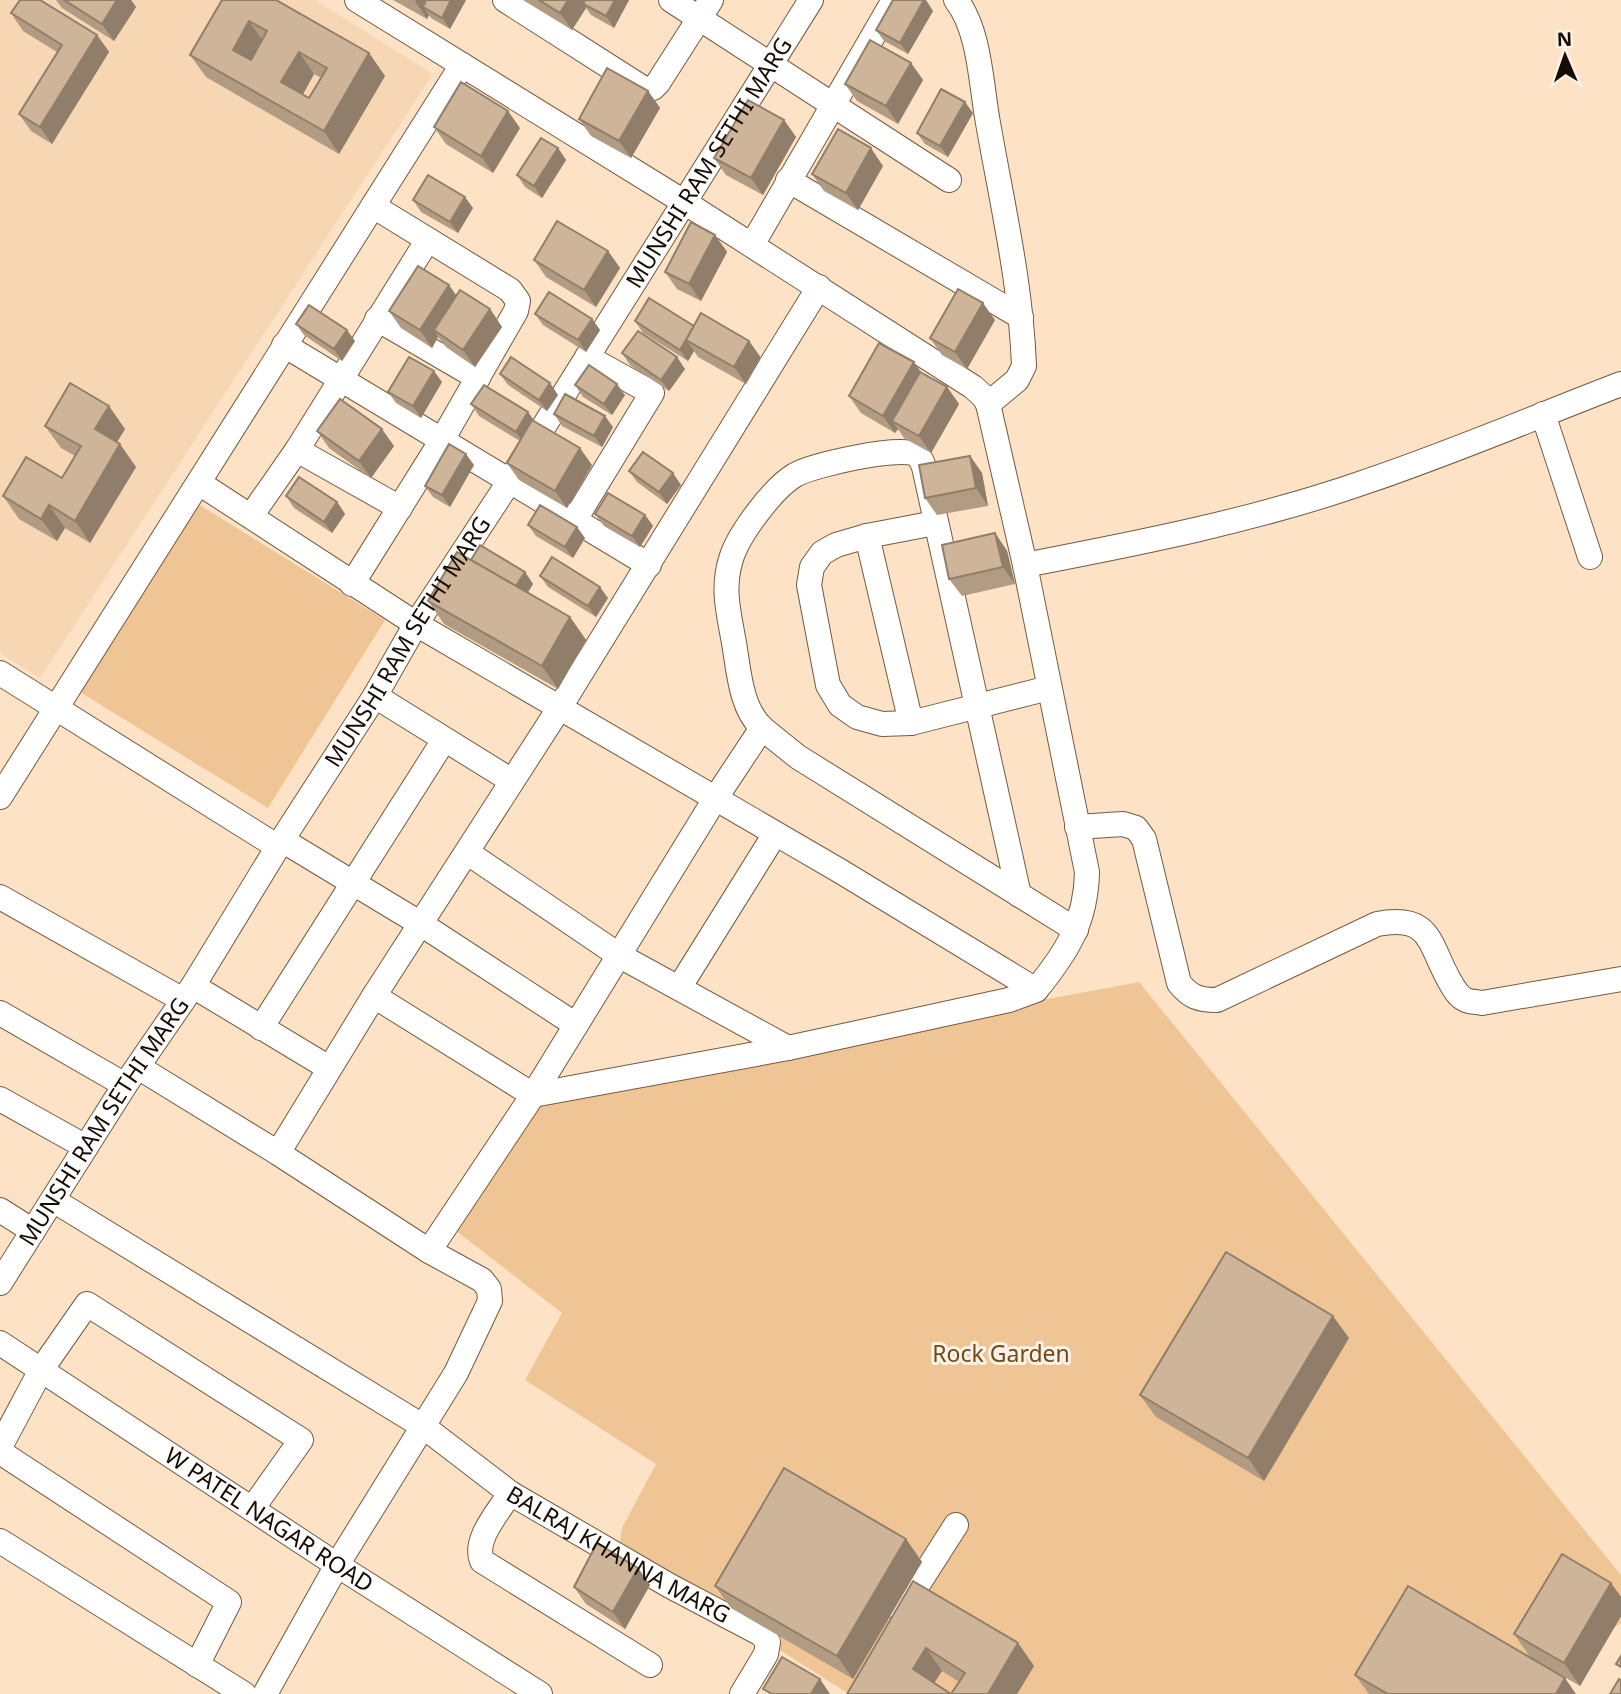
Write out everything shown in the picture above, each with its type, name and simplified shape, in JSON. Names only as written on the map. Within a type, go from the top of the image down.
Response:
[{"type":"street","points":[[357,0],[819,287],[973,387],[984,397],[988,404],[1025,565],[1087,872],[1083,912],[1076,930],[1058,963],[1036,990],[1009,1000],[788,1048],[533,1095],[374,996]]},
{"type":"street","points":[[505,0],[646,90],[658,83],[705,9]]},
{"type":"street","points":[[671,0],[705,9],[769,65],[948,180]]},
{"type":"street","name":"MUNSHI RAM SETHI MARG","points":[[0,1283],[131,1076],[188,993],[375,696],[416,624],[509,482],[811,0]]},
{"type":"street","points":[[752,245],[894,0]]},
{"type":"street","points":[[956,0],[967,15],[977,59],[1021,317],[1024,366],[1022,374],[988,404]]},
{"type":"street","points":[[0,797],[462,65]]},
{"type":"street","points":[[788,180],[1021,317]]},
{"type":"street","points":[[352,584],[442,440],[516,311],[518,301],[510,290],[373,206]]},
{"type":"street","points":[[251,516],[297,450],[427,241]]},
{"type":"street","points":[[278,1153],[374,996],[468,853],[649,565],[819,287]]},
{"type":"street","points":[[377,319],[478,378]]},
{"type":"street","points":[[284,345],[649,565]]},
{"type":"street","points":[[575,521],[652,393],[587,357]]},
{"type":"street","points":[[1025,565],[1169,537],[1267,512],[1362,483],[1621,384]]},
{"type":"street","points":[[1543,414],[1590,557]]},
{"type":"street","points":[[297,450],[400,508]]},
{"type":"street","points":[[1019,895],[920,458],[909,453],[842,460],[794,475],[750,522],[736,545],[724,589],[740,680],[753,719],[797,758],[1019,895],[1076,930]]},
{"type":"street","points":[[199,483],[416,624],[1036,990]]},
{"type":"street","points":[[935,523],[836,545],[822,553],[812,567],[809,585],[828,685],[840,705],[857,717],[882,724],[911,723],[1049,688]]},
{"type":"street","points":[[867,536],[911,723]]},
{"type":"street","points":[[0,673],[280,844],[352,882],[421,924],[576,1025]]},
{"type":"street","points":[[375,696],[512,781]]},
{"type":"street","points":[[429,1251],[533,1095],[715,799],[762,728]]},
{"type":"street","points":[[261,1028],[444,740]]},
{"type":"street","points":[[1077,827],[1123,824],[1136,828],[1144,839],[1179,983],[1188,995],[1201,1000],[1217,1000],[1377,924],[1397,920],[1416,924],[1429,937],[1454,990],[1465,1000],[1482,1003],[1621,979]]},
{"type":"street","points":[[679,988],[775,834]]},
{"type":"street","points":[[468,853],[620,956],[788,1048]]},
{"type":"street","points":[[0,897],[261,1028],[329,1068]]},
{"type":"street","points":[[0,1013],[131,1076],[278,1153],[429,1251],[482,1280],[489,1289],[489,1301],[456,1373],[337,1565],[265,1694]]},
{"type":"street","points":[[0,1099],[86,1147]]},
{"type":"street","name":"BALRAJ KHANNA MARG","points":[[53,1200],[424,1427],[510,1493],[670,1586],[761,1634],[768,1642],[766,1654],[742,1694]]},
{"type":"street","points":[[0,1210],[33,1231]]},
{"type":"street","points":[[0,1447],[41,1370],[87,1304],[301,1440],[252,1509]]},
{"type":"street","name":"W PATEL NAGAR ROAD","points":[[0,1343],[337,1565],[540,1694]]},
{"type":"street","points":[[0,1452],[229,1602],[197,1665]]},
{"type":"street","points":[[510,1493],[480,1543],[478,1553],[482,1561],[650,1665]]},
{"type":"street","points":[[891,1626],[956,1525]]},
{"type":"street","points":[[0,1541],[244,1694]]},
{"type":"shaded area","points":[[0,0],[315,0],[433,74],[40,678],[0,653]]},
{"type":"green space","points":[[198,504],[385,620],[268,808],[80,692]]},
{"type":"green space","name":"Rock Garden","points":[[1139,982],[1621,1575],[1621,1623],[1513,1694],[849,1694],[619,1548],[622,1528],[656,1464],[525,1380],[562,1313],[441,1219],[533,1095]]},
{"type":"building","points":[[20,0],[40,0],[97,35],[40,127],[19,114],[62,45],[11,13]]},
{"type":"building","points":[[64,0],[117,0],[102,24]]},
{"type":"building","points":[[222,0],[276,0],[369,53],[324,131],[190,55]],"holes":[[[249,21],[267,31],[251,60],[233,50]],[[299,52],[327,68],[309,98],[281,82]]]},
{"type":"building","points":[[426,0],[451,0],[442,18],[423,7]]},
{"type":"building","points":[[539,0],[568,0],[560,13]]},
{"type":"building","points":[[585,0],[615,0],[606,16],[583,4]]},
{"type":"building","points":[[893,0],[924,0],[900,43],[876,30]]},
{"type":"building","points":[[870,40],[911,63],[886,106],[845,84]]},
{"type":"building","points":[[607,68],[648,91],[619,141],[579,119]]},
{"type":"building","points":[[461,82],[508,111],[481,156],[434,127]]},
{"type":"building","points":[[941,89],[965,102],[940,146],[917,133]]},
{"type":"building","points":[[748,100],[784,120],[751,178],[714,158]]},
{"type":"building","points":[[838,129],[871,148],[846,193],[812,174]]},
{"type":"building","points":[[541,138],[558,148],[534,186],[517,175]]},
{"type":"building","points":[[428,175],[465,197],[450,222],[413,200]]},
{"type":"building","points":[[557,221],[608,251],[584,290],[534,260]]},
{"type":"building","points":[[691,222],[715,235],[689,284],[665,272]]},
{"type":"building","points":[[418,266],[449,285],[420,330],[389,311]]},
{"type":"building","points":[[958,289],[983,303],[955,352],[930,338]]},
{"type":"building","points":[[460,290],[490,309],[463,350],[434,330]]},
{"type":"building","points":[[549,292],[592,319],[578,340],[535,314]]},
{"type":"building","points":[[649,298],[694,326],[680,350],[635,321]]},
{"type":"building","points":[[309,305],[347,330],[334,349],[296,324]]},
{"type":"building","points":[[701,313],[749,341],[734,367],[686,340]]},
{"type":"building","points":[[638,331],[677,357],[661,380],[622,353]]},
{"type":"building","points":[[879,343],[914,362],[883,416],[849,396]]},
{"type":"building","points":[[409,357],[434,371],[413,406],[388,392]]},
{"type":"building","points":[[511,357],[550,383],[539,400],[500,374]]},
{"type":"building","points":[[589,365],[617,384],[604,404],[575,385]]},
{"type":"building","points":[[920,372],[947,387],[919,436],[892,421]]},
{"type":"building","points":[[70,383],[109,406],[95,429],[120,444],[75,521],[49,505],[41,519],[3,496],[26,457],[62,478],[81,446],[45,426]]},
{"type":"building","points":[[484,385],[528,412],[516,432],[471,404]]},
{"type":"building","points":[[565,394],[605,416],[594,436],[554,414]]},
{"type":"building","points":[[340,399],[382,429],[359,461],[317,431]]},
{"type":"building","points":[[532,420],[580,448],[555,491],[507,463]]},
{"type":"building","points":[[449,444],[466,454],[442,495],[425,486]]},
{"type":"building","points":[[643,452],[673,473],[659,492],[629,471]]},
{"type":"building","points":[[970,456],[976,488],[925,498],[919,465]]},
{"type":"building","points":[[299,477],[337,502],[324,522],[286,496]]},
{"type":"building","points":[[608,493],[645,515],[632,536],[595,514]]},
{"type":"building","points":[[540,505],[577,527],[565,547],[528,525]]},
{"type":"building","points":[[995,533],[1003,567],[949,579],[942,545]]},
{"type":"building","points":[[480,545],[525,572],[516,586],[471,560]]},
{"type":"building","points":[[457,552],[570,617],[542,666],[428,601]]},
{"type":"building","points":[[552,557],[600,587],[588,606],[540,576]]},
{"type":"building","points":[[1226,1252],[1333,1316],[1248,1458],[1140,1395]]},
{"type":"building","points":[[784,1468],[906,1539],[837,1656],[715,1586]]},
{"type":"building","points":[[597,1543],[638,1568],[613,1612],[574,1587]]},
{"type":"building","points":[[1562,1554],[1611,1583],[1564,1663],[1514,1634]]},
{"type":"building","points":[[913,1581],[1018,1643],[988,1694],[951,1694],[847,1694]],"holes":[[[926,1648],[965,1673],[951,1694],[913,1669]]]},
{"type":"building","points":[[1408,1586],[1565,1678],[1556,1694],[1388,1694],[1355,1675]]},
{"type":"building","points":[[782,1657],[820,1679],[811,1694],[772,1694],[763,1689]]},
{"type":"building","points":[[1619,1679],[1621,1694],[1610,1694]]}]
